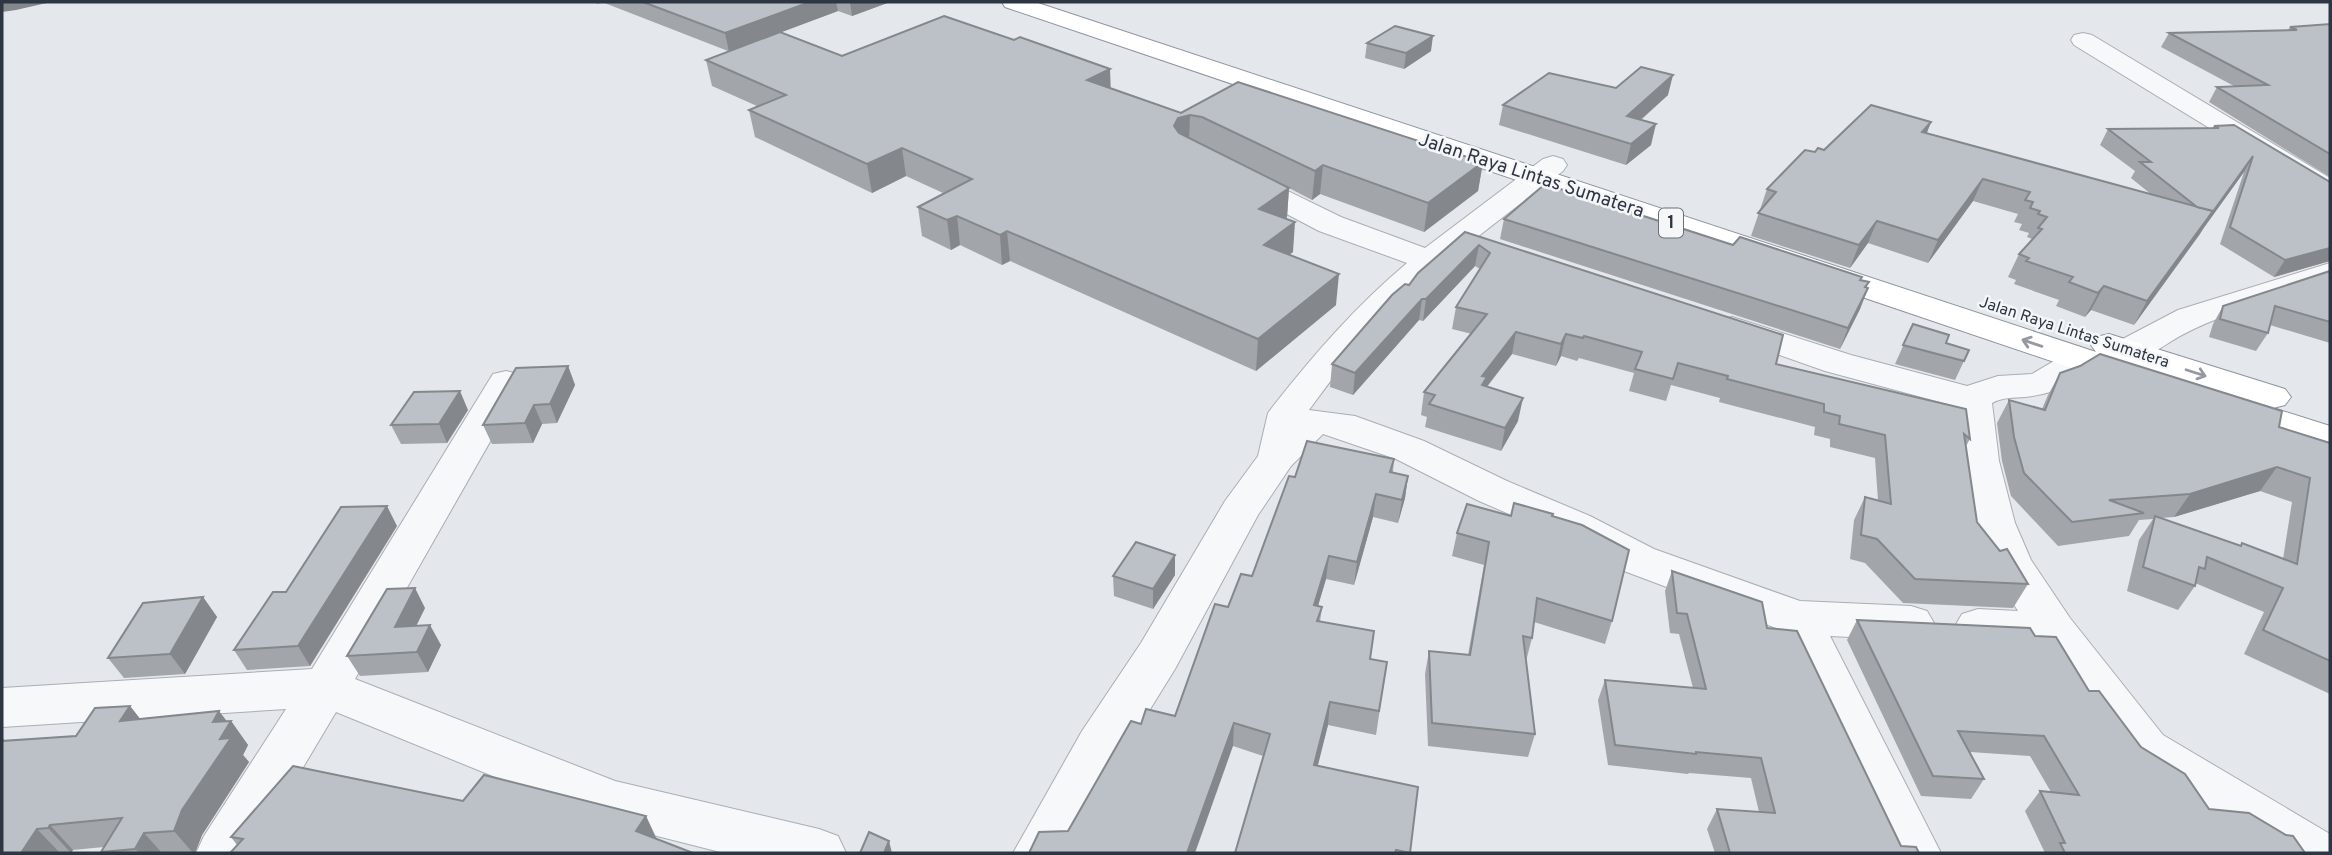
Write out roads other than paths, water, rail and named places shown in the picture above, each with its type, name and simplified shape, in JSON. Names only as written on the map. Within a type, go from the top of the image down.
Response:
[{"type":"highway","name":"Jalan Raya Lintas Sumatera","points":[[1013,2],[1543,171],[2330,416]]},
{"type":"highway","name":"Jalan Raya Lintas Sumatera","points":[[1060,2],[2082,360],[2330,439]]},
{"type":"street","points":[[2083,40],[2330,190]]},
{"type":"street","points":[[1213,165],[1330,224],[1460,250]]},
{"type":"street","points":[[1277,457],[1287,413],[1332,356],[1375,308],[1460,250],[1543,171]]},
{"type":"street","points":[[2128,351],[2190,317],[2330,272]]},
{"type":"street","points":[[1698,316],[1838,363],[1973,398]]},
{"type":"street","points":[[1973,398],[1985,388],[2028,386],[2044,382],[2082,360]]},
{"type":"street","points":[[223,853],[327,687],[506,382]]},
{"type":"street","points":[[1973,398],[1976,444],[1990,508],[2009,559],[2054,630],[2145,750],[2314,853]]},
{"type":"street","points":[[1040,853],[1100,746],[1158,656],[1240,511],[1277,457],[1314,421],[1341,425],[1410,450],[1493,491],[1575,526],[1639,560],[1798,618],[2054,630]]},
{"type":"street","points":[[1798,618],[1914,853]]},
{"type":"street","points":[[2,708],[327,687],[610,802],[819,853]]}]
